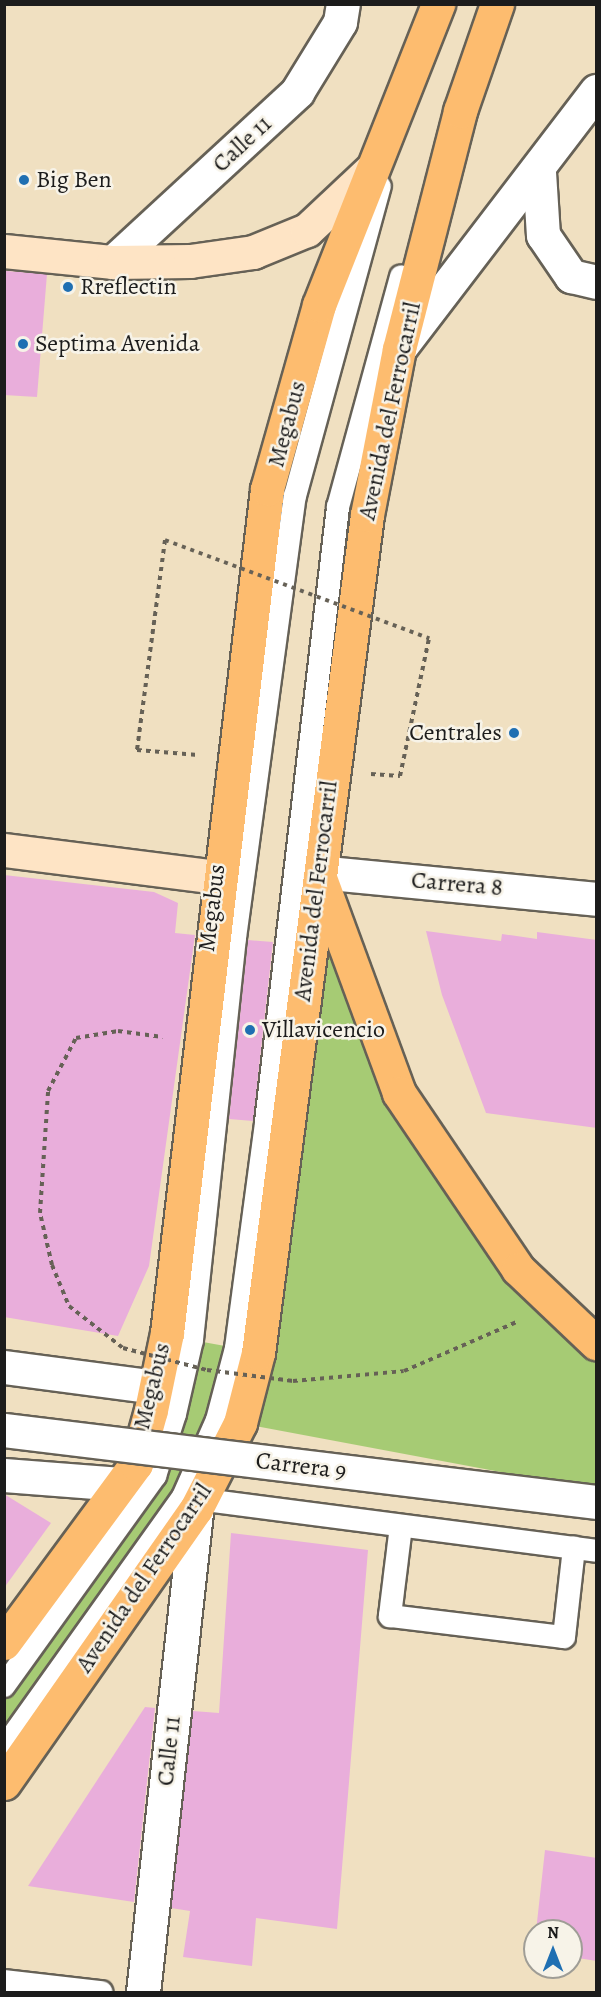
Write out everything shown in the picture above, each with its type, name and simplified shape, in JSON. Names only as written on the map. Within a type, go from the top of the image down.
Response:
[{"type":"main road","points":[[4,1643],[136,1464],[156,1387],[267,489],[319,305],[371,170],[406,95],[438,4]]},
{"type":"main road","name":"Avenida del Ferrocarril","points":[[4,1783],[193,1502],[240,1423],[258,1353],[318,872],[367,515],[399,350],[459,114],[497,4]]},
{"type":"main road","points":[[4,251],[113,262],[190,261],[253,252],[307,230],[371,170]]},
{"type":"main road","points":[[4,850],[219,877]]},
{"type":"main road","points":[[318,872],[399,1093],[518,1269],[597,1343]]},
{"type":"street","name":"Calle 11","points":[[113,262],[297,93],[340,22],[343,4]]},
{"type":"street","points":[[399,350],[539,172],[597,91]]},
{"type":"street","points":[[539,172],[543,235],[571,276],[597,282]]},
{"type":"street","name":"Carrera 8","points":[[318,872],[597,898]]},
{"type":"street","points":[[4,1367],[156,1387]]},
{"type":"street","name":"Carrera 9","points":[[4,1430],[597,1502]]},
{"type":"street","points":[[4,1475],[121,1484]]},
{"type":"street","name":"Calle 11","points":[[143,1992],[193,1502]]},
{"type":"lane","name":"Megabus","points":[[4,1686],[155,1476],[175,1414],[192,1340],[235,938],[296,496],[406,95]]},
{"type":"lane","points":[[4,1748],[193,1502],[236,1348],[338,507],[415,225],[459,114]]},
{"type":"lane","points":[[193,1502],[401,1526],[585,1550],[564,1637],[390,1616],[401,1526]]},
{"type":"lane","points":[[4,1981],[101,1992]]},
{"type":"path","points":[[233,758],[137,750],[165,540],[429,638],[400,776],[332,771]]},
{"type":"path","points":[[200,1043],[118,1031],[76,1038],[48,1090],[40,1213],[52,1265],[69,1306],[123,1348],[207,1371],[293,1381],[404,1371],[555,1305]]},
{"type":"green space","points":[[318,872],[399,1093],[596,1343],[596,1490],[240,1423]]},
{"type":"green space","points":[[192,1340],[236,1348],[208,1448],[5,1748],[5,1686]]},
{"type":"building","name":"Septima Avenida","points":[[6,271],[47,274],[37,397],[4,395]]},
{"type":"building","points":[[4,875],[154,892],[178,903],[175,933],[195,935],[149,1266],[118,1336],[4,1317]]},
{"type":"building","points":[[426,931],[501,941],[502,934],[537,939],[537,932],[597,940],[597,1128],[486,1113],[442,995]]},
{"type":"building","points":[[248,940],[273,942],[253,1121],[229,1119]]},
{"type":"building","points":[[4,1494],[51,1523],[4,1588]]},
{"type":"building","points":[[231,1533],[368,1550],[337,1929],[256,1918],[252,1966],[183,1957],[190,1911],[171,1908],[193,1711],[219,1713]]},
{"type":"building","points":[[145,1707],[155,1708],[134,1902],[28,1886]]},
{"type":"building","points":[[545,1850],[597,1858],[597,1961],[583,1959],[583,1919],[537,1919]]},
{"type":"place","name":"Big Ben","points":[[24,180]]},
{"type":"place","name":"Rreflectin","points":[[68,287]]},
{"type":"place","name":"Septima Avenida","points":[[23,344]]},
{"type":"place","name":"Centrales","points":[[514,733]]},
{"type":"place","name":"Villavicencio","points":[[250,1030]]}]
